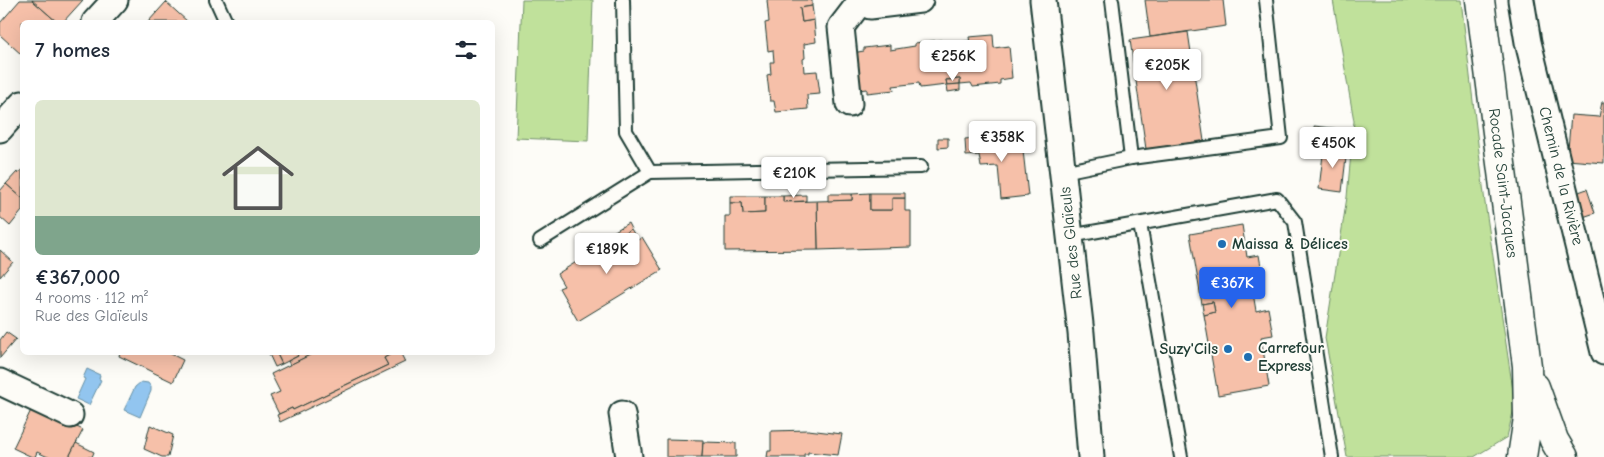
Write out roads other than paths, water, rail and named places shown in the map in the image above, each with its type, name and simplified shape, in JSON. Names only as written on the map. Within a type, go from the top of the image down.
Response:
[{"type":"main road","name":"Rocade Saint-Jacques","points":[[1480,0],[1527,366]]},
{"type":"main road","points":[[1522,457],[1528,418],[1527,366]]},
{"type":"main road","points":[[1527,366],[1554,440],[1564,457]]},
{"type":"street","points":[[97,20],[115,0]]},
{"type":"street","points":[[849,104],[841,27],[861,0],[870,6],[920,0]]},
{"type":"street","name":"Rue des Glaïeuls","points":[[1044,0],[1070,236],[1091,457]]},
{"type":"street","name":"Chemin de la Rivière","points":[[1521,0],[1528,42],[1604,352]]},
{"type":"street","points":[[0,129],[20,106]]},
{"type":"street","points":[[0,382],[70,415]]},
{"type":"street","points":[[622,414],[629,457]]},
{"type":"lane","points":[[216,0],[225,20]]},
{"type":"lane","points":[[622,0],[626,131],[650,172]]},
{"type":"lane","points":[[1112,0],[1131,158]]},
{"type":"lane","points":[[1063,172],[1131,158],[1281,138],[1266,0]]},
{"type":"lane","points":[[540,241],[650,172],[920,167]]},
{"type":"lane","points":[[1070,236],[1278,199],[1295,222],[1332,457]]},
{"type":"lane","points":[[1140,224],[1181,457]]},
{"type":"water","points":[[87,369],[100,375],[99,379],[101,380],[89,405],[76,399],[85,379],[83,378]]},
{"type":"water","points":[[141,382],[148,383],[151,391],[140,417],[124,410],[135,387]]},
{"type":"place","name":"Maissa & Délices","points":[[1222,244]]},
{"type":"place","name":"Suzy'Cils","points":[[1228,349]]},
{"type":"place","name":"Carrefour Express","points":[[1248,357]]}]
